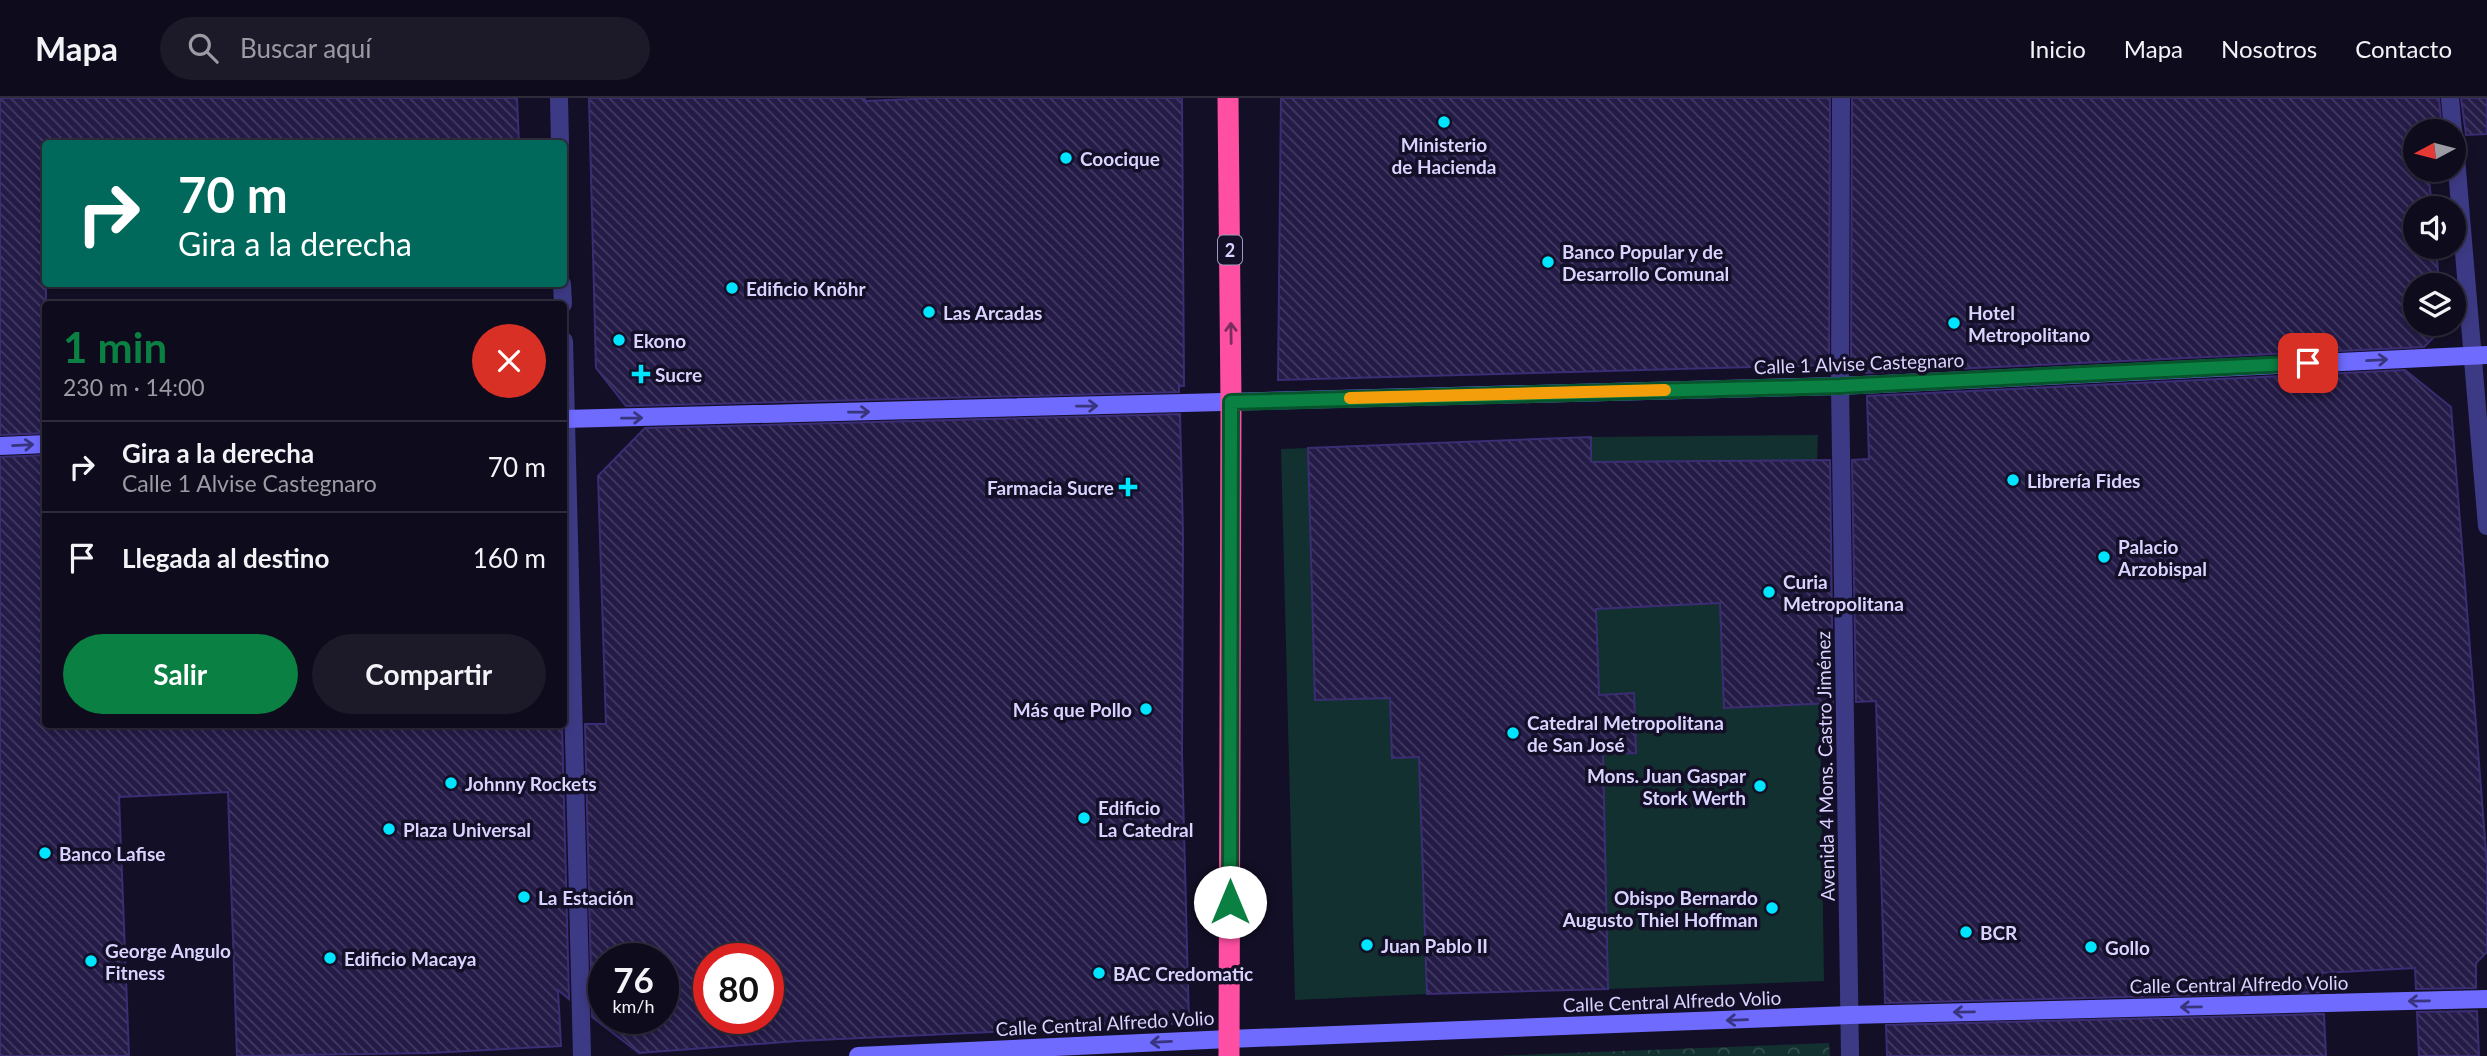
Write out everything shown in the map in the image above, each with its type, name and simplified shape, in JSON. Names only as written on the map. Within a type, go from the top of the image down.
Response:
[{"type":"highway","name":"2","points":[[1228,98],[1231,402],[1229,1047]]},
{"type":"street","points":[[559,98],[559,140]]},
{"type":"street","name":"Avenida 4 Mons. Castro Jiménez","points":[[1841,98],[1840,386],[1850,1056]]},
{"type":"street","points":[[2450,98],[2452,119]]},
{"type":"street","points":[[2459,182],[2480,355],[2487,526]]},
{"type":"street","name":"Calle 1 Alvise Castegnaro","points":[[567,419],[1840,386],[2480,355]]},
{"type":"street","points":[[0,446],[42,444]]},
{"type":"street","points":[[567,525],[582,1056]]},
{"type":"street","name":"Calle Central Alfredo Volio","points":[[858,1056],[1229,1047],[1850,1015],[2487,999]]},
{"type":"green space","points":[[1818,435],[1817,460],[1591,462],[1591,437]]},
{"type":"green space","points":[[1308,448],[1316,699],[1372,698],[1370,622],[1419,757],[1427,994],[1295,1000],[1281,449]]},
{"type":"green space","points":[[1717,540],[1724,708],[1820,704],[1824,981],[1608,989],[1603,754],[1634,694],[1599,695],[1594,547],[1653,575],[1654,607],[1704,604]]},
{"type":"green space","points":[[1829,1043],[1830,1056],[1491,1056]]},
{"type":"building","points":[[0,98],[517,98],[519,140],[42,140],[42,287],[46,287],[46,301],[42,301],[42,433],[0,435]]},
{"type":"building","points":[[589,98],[865,98],[865,101],[938,98],[1182,98],[1184,386],[1179,386],[1179,392],[626,406],[596,368]]},
{"type":"building","name":"Banco Popular y de Desarrollo Comunal","points":[[1281,98],[1830,98],[1829,365],[1278,380]]},
{"type":"building","points":[[1852,98],[2439,98],[2441,119],[2403,119],[2403,182],[2429,182],[2431,196],[2403,196],[2403,259],[2437,259],[2438,273],[2403,273],[2403,336],[2435,336],[2424,347],[1866,373],[1866,364],[1851,364]]},
{"type":"building","points":[[2461,98],[2487,98],[2487,134],[2466,135],[2466,119],[2464,119]]},
{"type":"building","points":[[2405,370],[2451,407],[2487,865],[2487,952],[2476,963],[2476,988],[2416,989],[2415,968],[2322,973],[2323,992],[1885,1003],[1876,701],[1856,702],[1852,460],[1869,459],[1867,396]]},
{"type":"building","points":[[1180,414],[1183,535],[1182,753],[1189,1023],[797,1041],[639,1053],[614,1034],[679,1034],[679,943],[590,943],[585,724],[606,724],[598,476],[645,428]]},
{"type":"building","name":"Catedral Metropolitana de San José","points":[[1591,437],[1591,462],[1830,460],[1833,703],[1724,708],[1720,603],[1596,609],[1599,695],[1634,693],[1636,753],[1603,754],[1608,989],[1427,994],[1419,757],[1392,758],[1390,698],[1315,700],[1308,448]]},
{"type":"building","points":[[42,455],[42,728],[562,728],[569,999],[558,990],[561,1046],[430,1053],[237,1056],[228,792],[119,797],[129,1056],[0,1056],[0,457]]},
{"type":"building","points":[[2477,1011],[2479,1056],[2419,1056],[2417,1012]]},
{"type":"building","points":[[2324,1014],[2326,1056],[1887,1056],[1886,1025]]},
{"type":"slow traffic","points":[[1350,398],[1665,390]]},
{"type":"place","name":"Ministerio de Hacienda","points":[[1444,122]]},
{"type":"place","name":"Coocique","points":[[1066,158]]},
{"type":"place","name":"Banco Popular y de Desarrollo Comunal","points":[[1548,262]]},
{"type":"place","name":"Edificio Knöhr","points":[[732,288]]},
{"type":"place","name":"Las Arcadas","points":[[929,312]]},
{"type":"place","name":"Hotel Metropolitano","points":[[1954,323]]},
{"type":"place","name":"Ekono","points":[[619,340]]},
{"type":"place","name":"Sucre","points":[[641,374]]},
{"type":"place","name":"Librería Fides","points":[[2013,480]]},
{"type":"place","name":"Farmacia Sucre","points":[[1128,487]]},
{"type":"place","name":"Palacio Arzobispal","points":[[2104,557]]},
{"type":"place","name":"Curia Metropolitana","points":[[1769,592]]},
{"type":"place","name":"Más que Pollo","points":[[1146,709]]},
{"type":"place","name":"Catedral Metropolitana de San José","points":[[1513,733]]},
{"type":"place","name":"Johnny Rockets","points":[[451,783]]},
{"type":"place","name":"Mons. Juan Gaspar Stork Werth","points":[[1760,786]]},
{"type":"place","name":"Edificio La Catedral","points":[[1084,818]]},
{"type":"place","name":"Plaza Universal","points":[[389,829]]},
{"type":"place","name":"Banco Lafise","points":[[45,853]]},
{"type":"place","name":"La Estación","points":[[524,897]]},
{"type":"place","name":"Obispo Bernardo Augusto Thiel Hoffman","points":[[1772,908]]},
{"type":"place","name":"BCR","points":[[1966,932]]},
{"type":"place","name":"Juan Pablo II","points":[[1367,945]]},
{"type":"place","name":"Gollo","points":[[2091,947]]},
{"type":"place","name":"Edificio Macaya","points":[[330,958]]},
{"type":"place","name":"George Angulo Fitness","points":[[91,961]]},
{"type":"place","name":"BAC Credomatic","points":[[1099,973]]},
{"type":"route","points":[[1230,902],[1231,402],[1840,386],[2308,363]]}]
